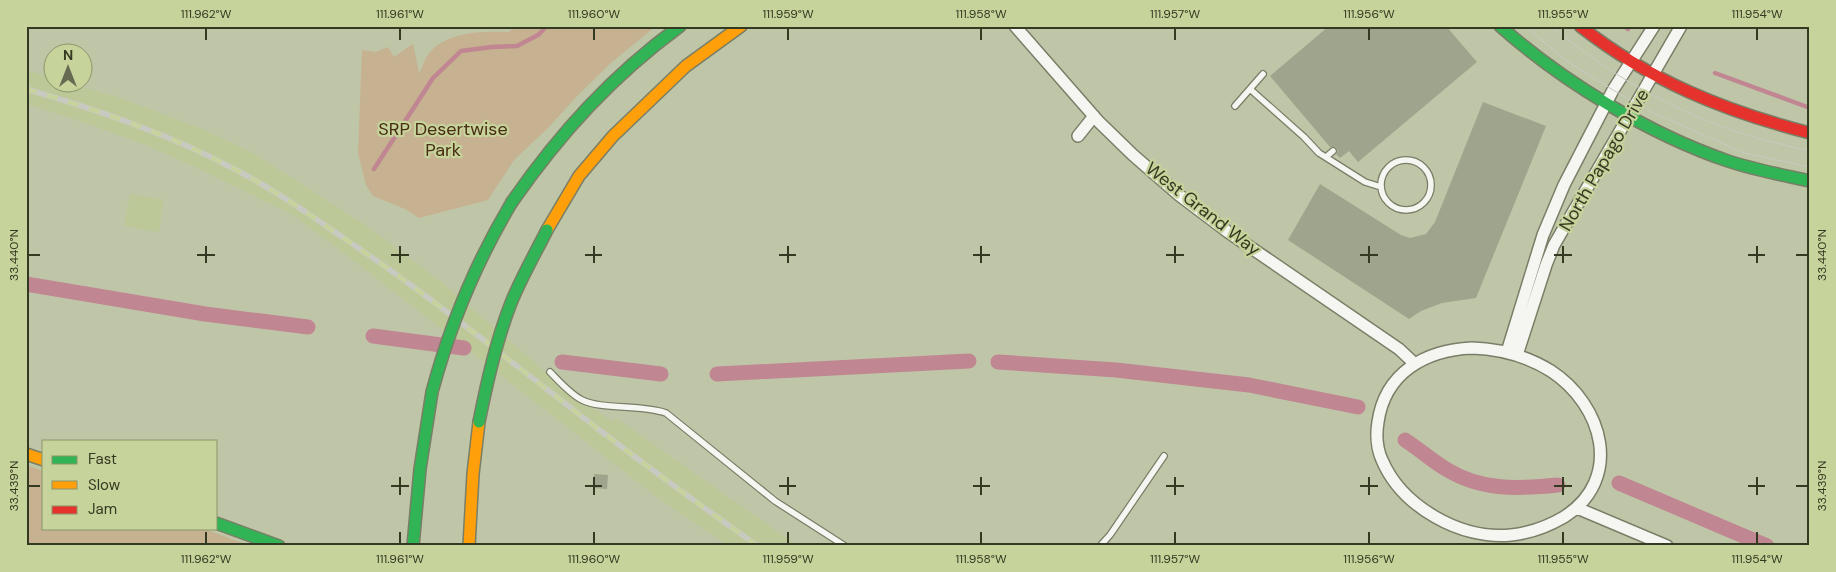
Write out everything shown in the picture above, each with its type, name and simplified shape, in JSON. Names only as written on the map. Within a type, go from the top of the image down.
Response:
[{"type":"main road","points":[[413,546],[418,471],[432,392],[438,368],[461,302],[481,257],[512,202],[552,147],[598,95],[641,56],[680,26]]},
{"type":"main road","points":[[469,546],[473,474],[479,422],[489,373],[518,286],[547,230],[579,176],[613,136],[686,66],[741,26]]},
{"type":"main road","points":[[1500,26],[1534,56],[1607,104],[1695,150],[1744,167],[1810,181]]},
{"type":"main road","points":[[1580,26],[1616,53],[1709,102],[1756,119],[1810,133]]},
{"type":"main road","points":[[26,454],[42,459]]},
{"type":"main road","points":[[218,524],[279,546]]},
{"type":"street","name":"West Grand Way","points":[[1015,26],[1094,116],[1133,155],[1179,195],[1228,232],[1399,349],[1415,364]]},
{"type":"street","name":"North Papago Drive","points":[[1512,353],[1553,209],[1613,90],[1654,26]]},
{"type":"street","name":"North Papago Drive","points":[[1512,353],[1554,245],[1681,26]]},
{"type":"street","points":[[1078,136],[1094,116]]},
{"type":"street","points":[[1457,349],[1491,349],[1512,353],[1537,364],[1562,380],[1582,401],[1595,424],[1600,445],[1600,467],[1591,493],[1577,508],[1555,522],[1524,533],[1490,535],[1453,526],[1433,516],[1407,494],[1396,482],[1381,458],[1377,430],[1380,412],[1389,388],[1394,381],[1415,364],[1429,356],[1457,349]]},
{"type":"street","points":[[1577,508],[1667,546]]},
{"type":"lane","points":[[1235,106],[1263,74]]},
{"type":"lane","points":[[1250,89],[1304,137],[1319,153],[1365,182],[1381,187]]},
{"type":"lane","points":[[1326,157],[1333,151]]},
{"type":"lane","points":[[1407,159],[1422,165],[1430,178],[1431,186],[1430,194],[1425,201],[1411,210],[1394,207],[1383,195],[1381,187],[1385,170],[1391,164],[1407,159]]},
{"type":"lane","points":[[550,372],[582,400],[595,404],[654,408],[666,413],[775,501],[845,546]]},
{"type":"lane","points":[[1100,546],[1110,535],[1164,456]]},
{"type":"shaded area","points":[[26,70],[42,75],[42,92],[92,92],[92,90],[115,96],[205,130],[255,154],[368,227],[439,280],[567,391],[612,421],[616,418],[798,546],[729,546],[658,498],[293,215],[146,145],[26,104]]},
{"type":"shaded area","points":[[130,194],[164,200],[159,232],[124,226]]},
{"type":"green space","name":"SRP Desertwise Park","points":[[515,26],[656,26],[612,62],[514,160],[488,200],[419,218],[405,209],[373,196],[366,185],[358,153],[362,50],[376,52],[388,47],[394,57],[413,44],[419,73],[430,52],[447,40],[456,36],[478,32],[509,32]]},
{"type":"green space","points":[[26,465],[42,470],[42,530],[207,530],[250,546],[31,546],[26,544]]},
{"type":"building","points":[[1329,26],[1446,26],[1477,62],[1358,162],[1349,151],[1340,158],[1336,154],[1338,151],[1336,148],[1330,147],[1270,76]]},
{"type":"building","points":[[1483,102],[1546,126],[1476,298],[1442,303],[1421,311],[1409,319],[1288,240],[1320,184],[1401,235],[1410,238],[1426,234],[1435,222]]},
{"type":"building","points":[[594,474],[608,475],[607,489],[593,488]]},
{"type":"waterway","points":[[374,169],[433,78],[461,51],[517,46],[538,35],[547,26]]},
{"type":"waterway","points":[[1624,26],[1628,29]]},
{"type":"waterway","points":[[1715,73],[1810,108]]},
{"type":"waterway","points":[[26,284],[205,314],[308,327]]},
{"type":"waterway","points":[[373,336],[464,348]]},
{"type":"waterway","points":[[717,374],[969,361]]},
{"type":"waterway","points":[[562,362],[661,374]]},
{"type":"waterway","points":[[998,362],[1116,370],[1249,385],[1358,407]]},
{"type":"waterway","points":[[1405,440],[1441,466],[1473,481],[1500,487],[1558,485]]},
{"type":"waterway","points":[[1619,483],[1767,546]]},
{"type":"tram line","points":[[1525,26],[1565,60],[1654,113],[1744,153],[1810,167]]},
{"type":"tram line","points":[[1551,26],[1619,76],[1669,104],[1747,135],[1810,151]]},
{"type":"railway","points":[[26,89],[134,124],[161,135],[213,158],[280,195],[423,294],[623,448],[758,546]]},
{"type":"traffic: fast","points":[[512,202],[549,152],[588,107],[632,65],[680,26]]},
{"type":"traffic: fast","points":[[1500,26],[1551,67],[1638,121],[1698,150],[1728,161],[1810,181]]},
{"type":"traffic: fast","points":[[432,392],[447,342],[465,294],[512,202]]},
{"type":"traffic: fast","points":[[479,422],[492,362],[506,317],[519,284],[547,230]]},
{"type":"traffic: fast","points":[[413,546],[420,469],[432,392]]},
{"type":"traffic: fast","points":[[218,524],[279,546]]},
{"type":"traffic: slow","points":[[547,230],[579,176],[613,136],[686,66],[741,26]]},
{"type":"traffic: slow","points":[[469,546],[473,474],[479,422]]},
{"type":"traffic: slow","points":[[26,454],[42,459]]},
{"type":"traffic: jam","points":[[1580,26],[1633,63],[1689,92],[1748,115],[1810,133]]}]
